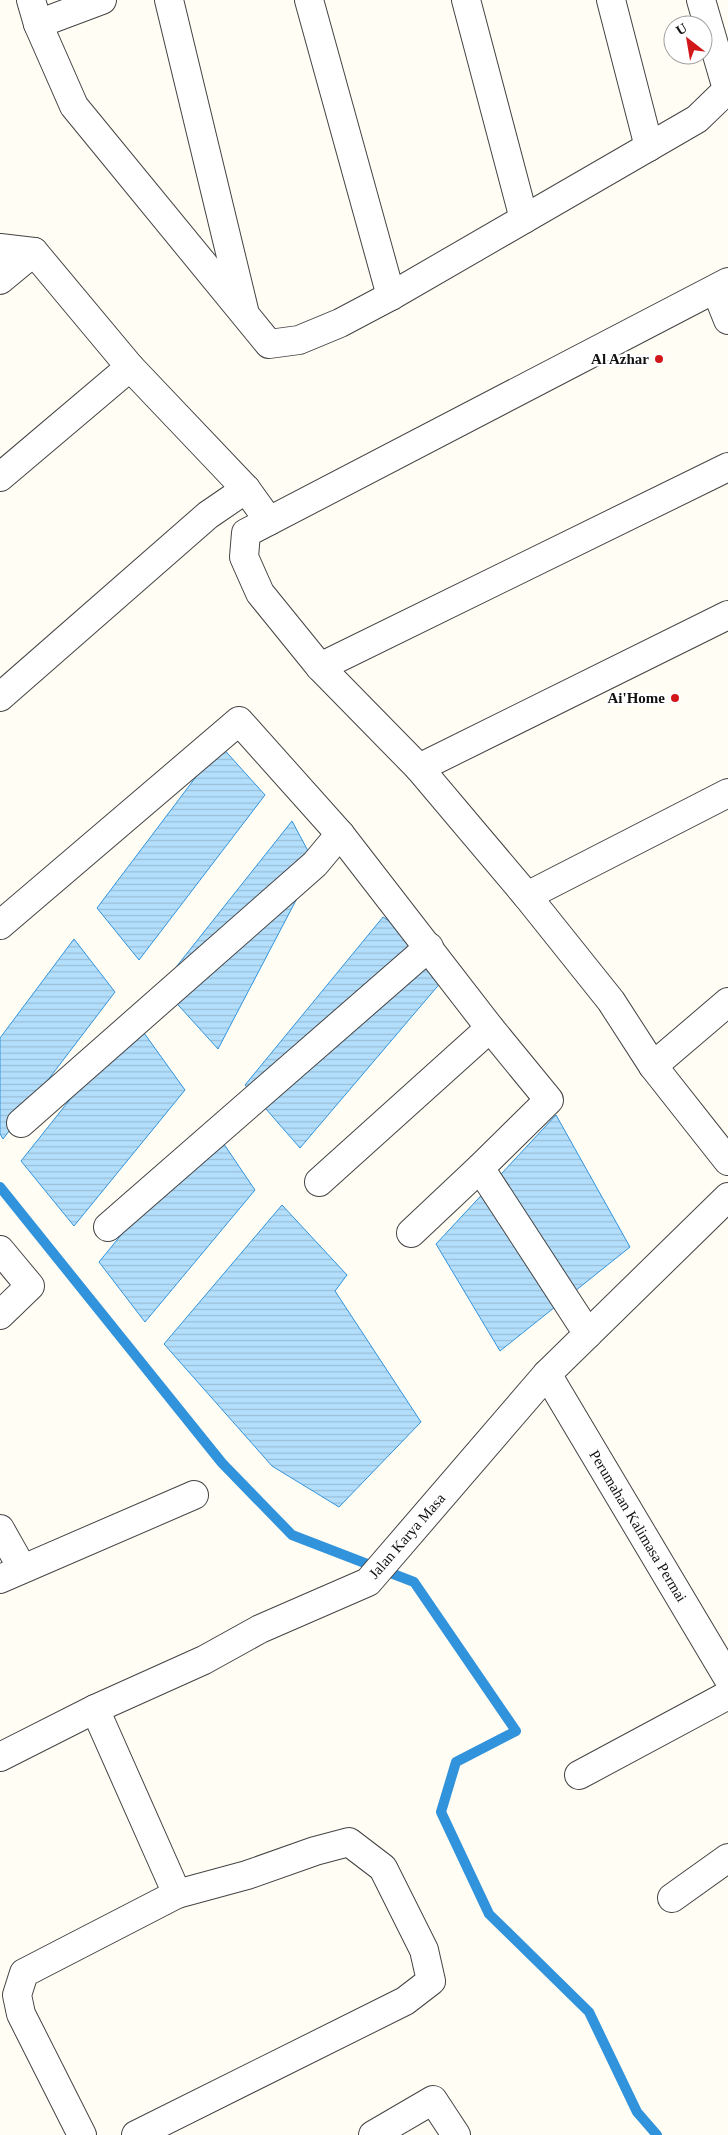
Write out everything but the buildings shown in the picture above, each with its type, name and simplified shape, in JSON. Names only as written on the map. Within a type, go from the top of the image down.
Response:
[{"type":"street","points":[[102,0],[34,12],[74,106],[269,344],[299,340],[340,323],[391,296],[697,119],[728,89],[701,0]]},
{"type":"street","points":[[168,0],[246,317]]},
{"type":"street","points":[[309,0],[391,296]]},
{"type":"street","points":[[466,0],[524,219]]},
{"type":"street","points":[[611,0],[649,147]]},
{"type":"street","points":[[0,248],[34,252],[130,367],[246,489],[269,521]]},
{"type":"street","points":[[0,280],[34,252]]},
{"type":"street","points":[[728,320],[722,286],[246,533],[244,557],[260,593],[320,667],[419,768],[527,896],[611,1001],[653,1066],[728,1161]]},
{"type":"street","points":[[0,477],[130,367]]},
{"type":"street","points":[[320,667],[728,467]]},
{"type":"street","points":[[0,697],[208,515],[246,489]]},
{"type":"street","points":[[419,768],[728,615]]},
{"type":"street","points":[[0,924],[239,721],[340,834],[490,1028],[549,1100],[411,1233]]},
{"type":"street","points":[[527,896],[728,792]]},
{"type":"street","points":[[21,1124],[315,864],[340,834]]},
{"type":"street","points":[[108,1227],[429,947]]},
{"type":"street","points":[[653,1066],[728,1002]]},
{"type":"street","points":[[319,1182],[490,1028]]},
{"type":"street","points":[[480,1168],[588,1334]]},
{"type":"street","name":"Jalan Karya Masa","points":[[0,1757],[204,1660],[260,1629],[368,1582],[547,1374],[728,1197]]},
{"type":"street","points":[[0,1250],[30,1286],[0,1315]]},
{"type":"street","name":"Perumahan Kalimasa Permai","points":[[547,1374],[728,1678]]},
{"type":"street","points":[[0,1529],[11,1574],[194,1495]]},
{"type":"street","points":[[579,1775],[728,1695]]},
{"type":"street","points":[[96,1710],[177,1894]]},
{"type":"street","points":[[82,2135],[21,2014],[17,1995],[24,1973],[177,1894],[247,1874],[315,1851],[349,1842],[383,1868],[424,1950],[431,1981],[405,2001],[136,2135]]},
{"type":"street","points":[[672,1898],[728,1858]]},
{"type":"street","points":[[373,2135],[433,2100],[456,2135]]},
{"type":"water","points":[[220,745],[265,795],[139,960],[97,908]]},
{"type":"water","points":[[292,821],[315,864],[218,1049],[161,986]]},
{"type":"water","points":[[383,917],[429,947],[442,981],[300,1148],[245,1085]]},
{"type":"water","points":[[74,939],[115,992],[3,1139],[0,1134],[0,1038]]},
{"type":"water","points":[[134,1019],[185,1090],[74,1226],[21,1161]]},
{"type":"water","points":[[556,1115],[630,1247],[500,1351],[436,1244]]},
{"type":"water","points":[[211,1125],[255,1190],[145,1322],[99,1262]]},
{"type":"water","points":[[282,1205],[347,1275],[335,1291],[421,1422],[339,1507],[272,1466],[164,1344]]},
{"type":"waterway","points":[[0,1187],[222,1463],[292,1535],[414,1582],[516,1731],[456,1762],[441,1812],[489,1914],[589,2012],[637,2112],[657,2135]]},
{"type":"place","name":"Al Azhar","points":[[659,359]]},
{"type":"place","name":"Ai'Home","points":[[675,698]]}]
